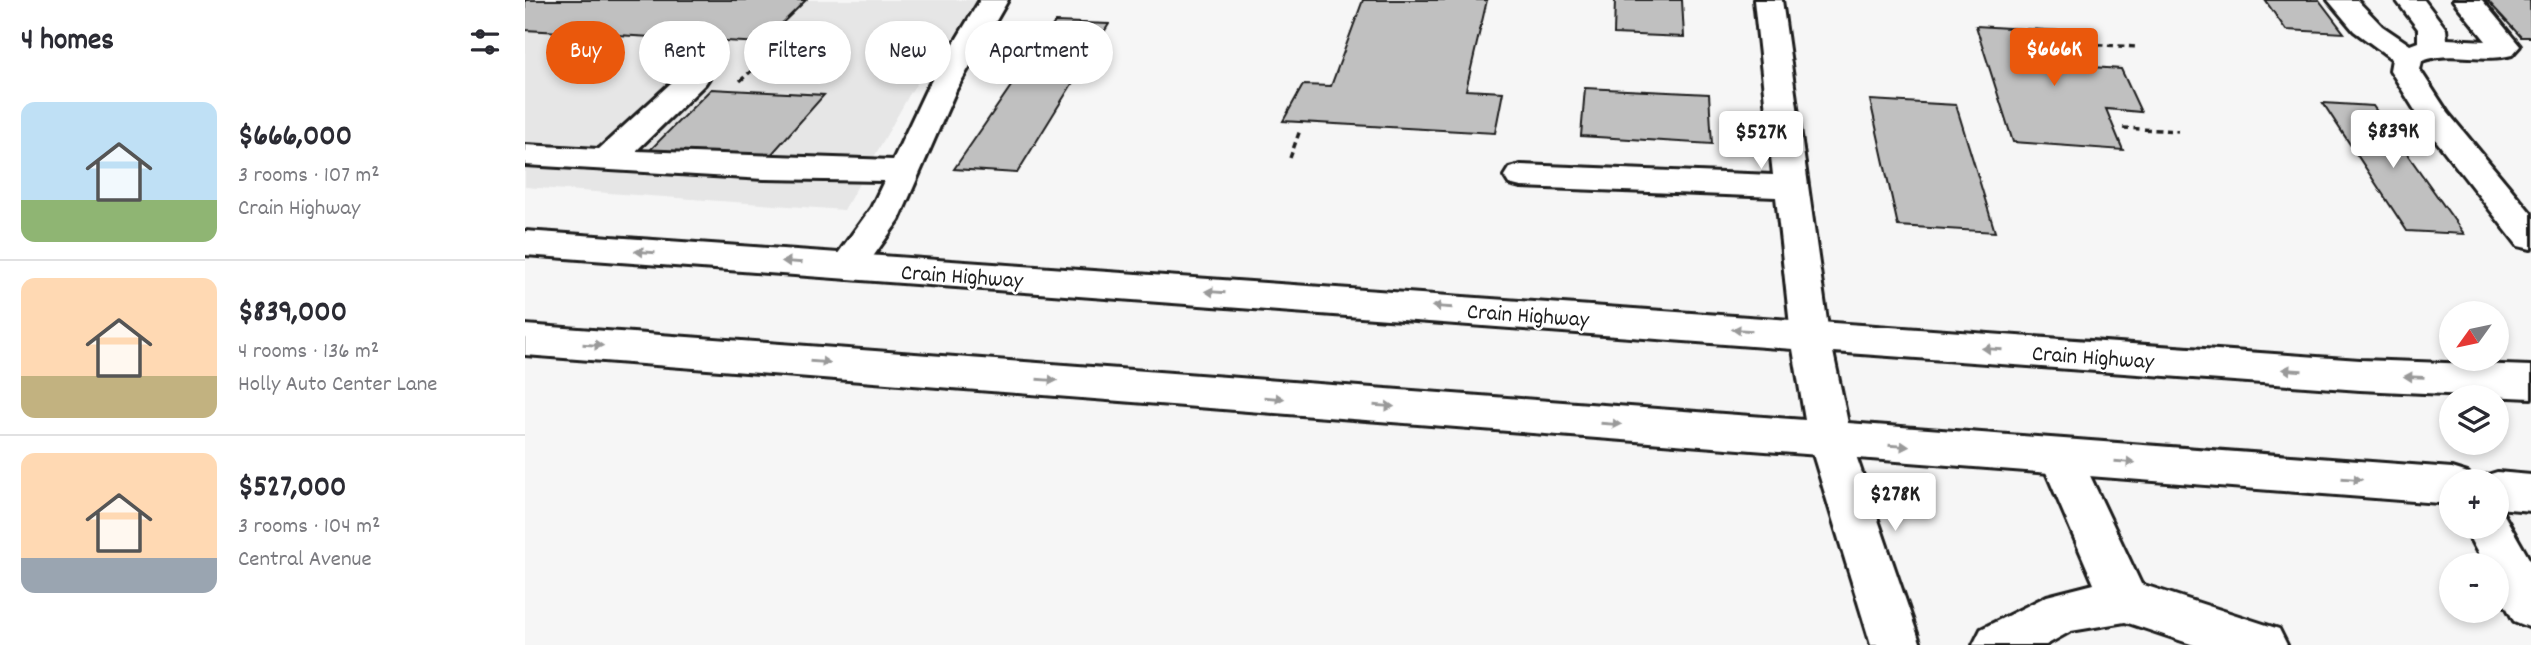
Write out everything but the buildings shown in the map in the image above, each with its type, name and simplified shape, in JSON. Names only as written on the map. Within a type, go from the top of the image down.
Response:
[{"type":"main road","points":[[848,266],[887,212],[941,90],[994,0]]},
{"type":"main road","points":[[1768,0],[1810,335],[1831,441],[1896,645]]},
{"type":"main road","points":[[2342,0],[2380,41],[2421,51],[2502,49],[2505,46],[2467,0]]},
{"type":"main road","points":[[2410,0],[2432,29],[2421,51],[2405,70],[2435,118],[2531,237]]},
{"type":"main road","points":[[609,158],[688,84]]},
{"type":"main road","points":[[525,155],[764,168],[904,171]]},
{"type":"main road","points":[[1521,176],[1790,187]]},
{"type":"main road","name":"Crain Highway","points":[[525,243],[2360,375],[2531,382]]},
{"type":"main road","points":[[525,340],[2439,485]]},
{"type":"main road","points":[[2061,458],[2125,600]]},
{"type":"main road","points":[[2509,491],[2531,493]]},
{"type":"main road","points":[[2494,539],[2531,606]]},
{"type":"main road","points":[[1999,645],[2064,611],[2125,600],[2262,645]]},
{"type":"path","points":[[2087,44],[2137,47]]},
{"type":"path","points":[[740,81],[744,77]]},
{"type":"path","points":[[2123,128],[2178,131]]},
{"type":"path","points":[[1290,158],[1300,130]]},
{"type":"shaded area","points":[[525,0],[982,0],[951,40],[951,21],[865,21],[865,84],[917,84],[844,210],[525,187]]}]
